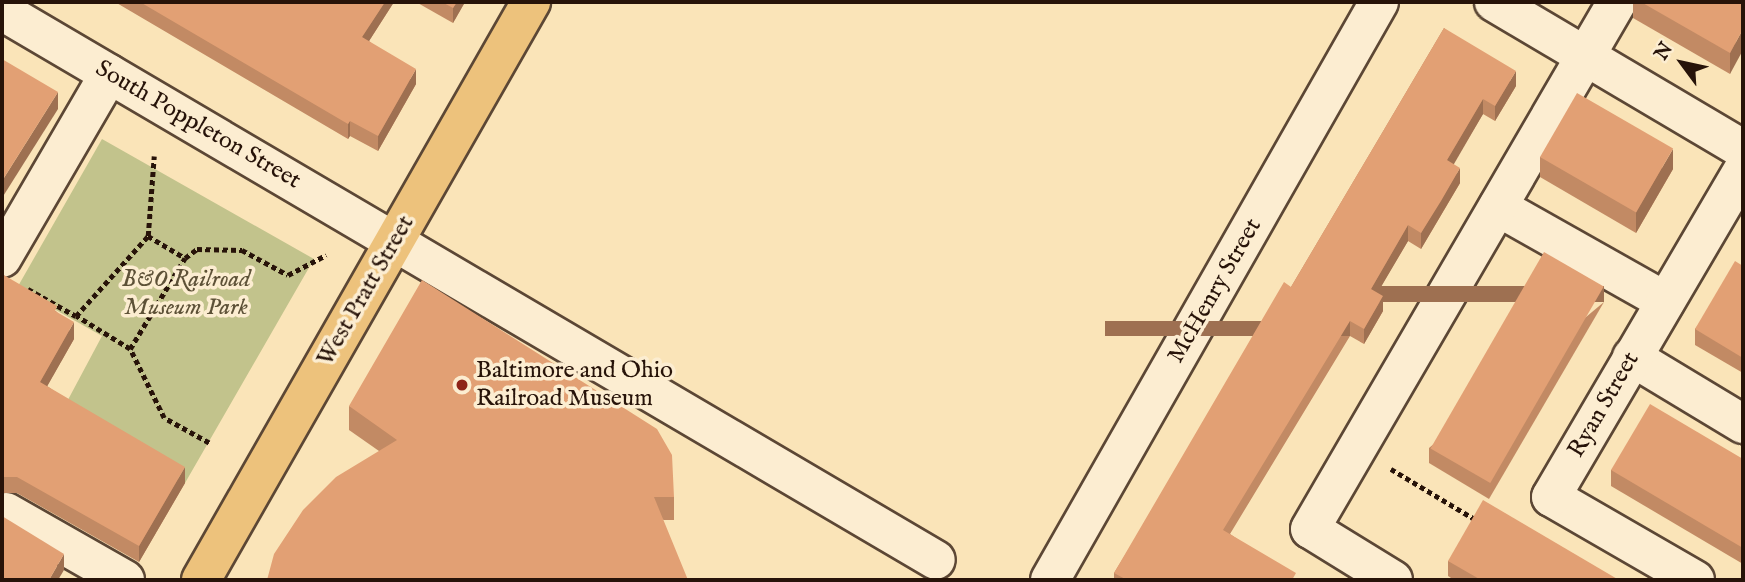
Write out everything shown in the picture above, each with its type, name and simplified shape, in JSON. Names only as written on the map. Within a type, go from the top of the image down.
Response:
[{"type":"main road","name":"West Pratt Street","points":[[201,580],[531,2]]},
{"type":"street","name":"McHenry Street","points":[[1050,580],[1379,2]]},
{"type":"street","points":[[1494,2],[1743,149]]},
{"type":"street","points":[[1393,580],[1310,529],[1617,2]]},
{"type":"street","name":"South Poppleton Street","points":[[2,11],[936,561]]},
{"type":"street","points":[[9,270],[109,74]]},
{"type":"street","name":"Ryan Street","points":[[1695,580],[1551,497],[1665,301],[1738,195]]},
{"type":"street","points":[[1498,207],[1665,301]]},
{"type":"street","points":[[1632,357],[1743,424]]},
{"type":"street","points":[[6,512],[125,580]]},
{"type":"path","points":[[76,316],[148,236],[154,156]]},
{"type":"path","points":[[148,236],[185,258]]},
{"type":"path","points":[[130,349],[185,258],[197,249],[242,250],[288,275],[326,255]]},
{"type":"path","points":[[9,270],[130,349],[164,418],[209,443]]},
{"type":"path","points":[[1357,449],[1473,518]]},
{"type":"green space","name":"B&O Railroad Museum Park","points":[[102,139],[314,259],[185,483],[62,411],[102,336],[17,288]]},
{"type":"building","points":[[140,2],[385,2],[362,37],[416,69],[378,136],[350,121],[348,124]]},
{"type":"building","points":[[442,2],[457,2],[453,8]]},
{"type":"building","points":[[1641,2],[1743,2],[1743,29],[1730,53]]},
{"type":"building","points":[[1444,28],[1516,71],[1495,106],[1483,99],[1447,160],[1460,168],[1441,201],[1421,233],[1408,225],[1371,289],[1383,296],[1364,329],[1350,321],[1223,530],[1296,573],[1292,580],[1127,580],[1114,573],[1284,282],[1291,287]]},
{"type":"building","points":[[2,59],[58,92],[2,181]]},
{"type":"building","points":[[1577,93],[1673,148],[1636,213],[1540,157]]},
{"type":"building","points":[[1544,252],[1604,286],[1490,483],[1430,449]]},
{"type":"building","points":[[1735,261],[1743,266],[1743,358],[1695,329]]},
{"type":"building","points":[[2,274],[57,306],[55,311],[74,322],[40,382],[185,467],[139,546],[17,477],[2,477]]},
{"type":"building","points":[[422,280],[657,429],[672,455],[674,497],[654,497],[688,580],[267,580],[274,554],[303,510],[336,477],[397,440],[349,406]]},
{"type":"building","points":[[1650,404],[1743,459],[1743,548],[1611,470]]},
{"type":"building","points":[[1483,500],[1619,580],[1481,580],[1448,561]]},
{"type":"building","points":[[2,516],[64,554],[49,580],[2,580]]},
{"type":"place","name":"Baltimore and Ohio Railroad Museum","points":[[462,385]]}]
